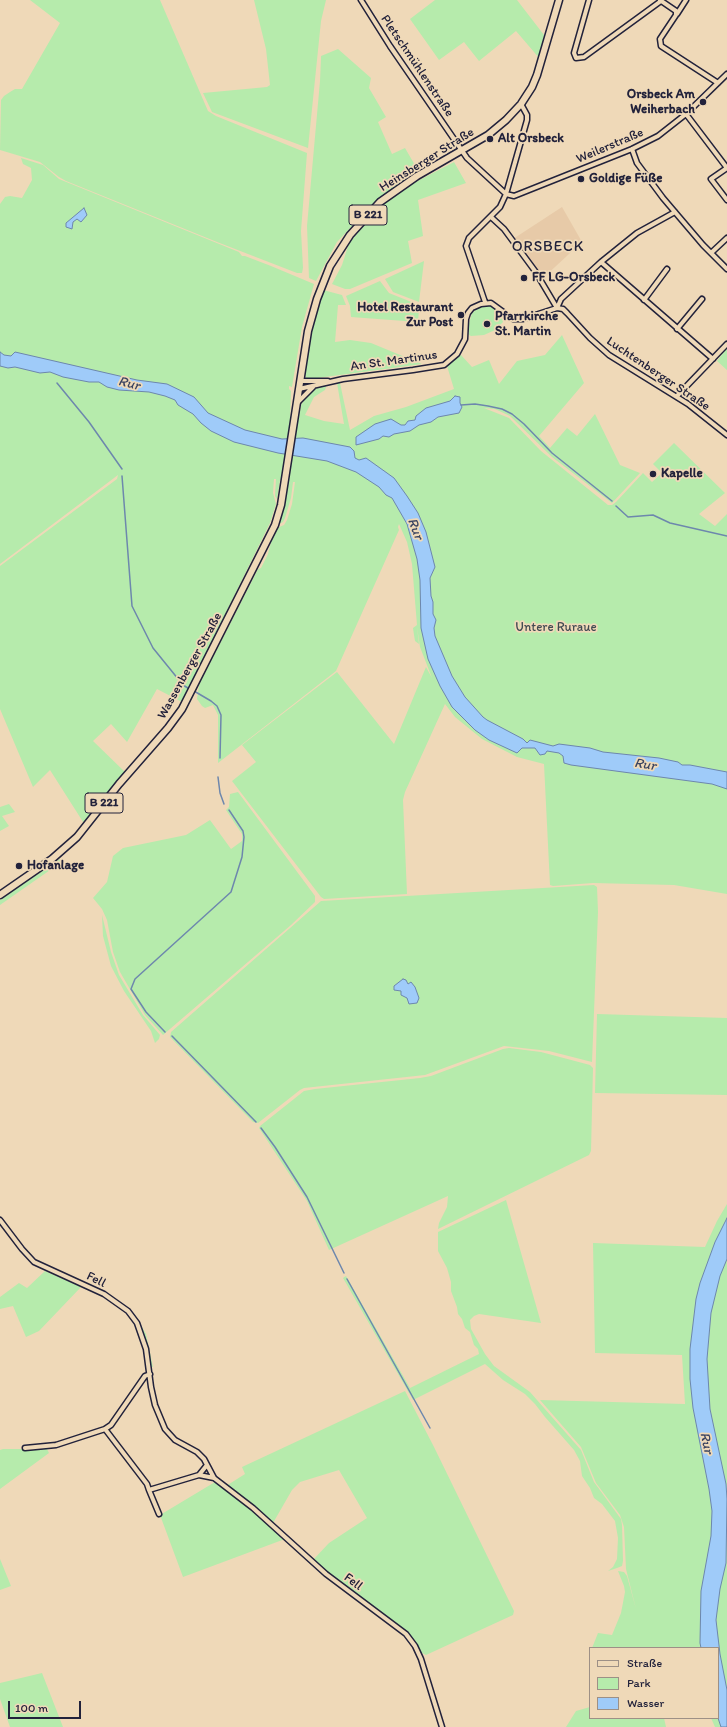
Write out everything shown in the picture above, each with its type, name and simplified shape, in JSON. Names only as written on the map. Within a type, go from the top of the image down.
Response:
[{"type":"main road","name":"Heinsberger Straße","points":[[296,412],[308,331],[315,305],[328,272],[344,243],[364,218],[387,197],[417,176],[463,151],[497,128],[521,104],[532,87],[537,75],[559,0]]},
{"type":"main road","name":"Wassenberger Straße","points":[[0,895],[52,859],[77,837],[119,784],[168,728],[182,709],[276,525],[281,506],[296,412]]},
{"type":"street","name":"Pletschmühlenstraße","points":[[361,0],[390,46],[467,158],[506,194]]},
{"type":"street","points":[[589,0],[574,53],[576,58],[584,57],[661,0],[676,11],[676,15]]},
{"type":"street","points":[[686,0],[660,40],[661,46],[718,83]]},
{"type":"street","name":"Weilerstraße","points":[[506,194],[514,196],[632,149],[658,136],[686,114],[727,76]]},
{"type":"street","points":[[521,104],[527,115],[527,120],[506,194],[500,207],[469,238],[466,246],[485,302],[496,306],[513,319],[523,319],[557,308],[561,298],[601,262],[637,233],[675,212]]},
{"type":"street","points":[[686,114],[727,168],[711,180],[727,200]]},
{"type":"street","points":[[632,149],[637,163],[675,212],[711,254],[727,269]]},
{"type":"street","name":"Luchtenberger Straße","points":[[491,217],[504,229],[539,277],[557,308],[563,309],[590,338],[609,355],[677,396],[727,435]]},
{"type":"street","points":[[711,254],[727,238]]},
{"type":"street","points":[[601,262],[713,359]]},
{"type":"street","points":[[644,300],[667,270]]},
{"type":"street","points":[[677,329],[702,299]]},
{"type":"street","name":"An St. Martinus","points":[[300,381],[331,381],[444,365],[457,354],[465,339],[466,319],[468,313],[472,308],[485,302]]},
{"type":"street","points":[[677,396],[727,344]]},
{"type":"street","name":"An St. Martinus","points":[[299,389],[331,381]]},
{"type":"street","name":"An St. Martinus","points":[[297,404],[306,393],[315,386]]},
{"type":"street","name":"Fell","points":[[0,1220],[2,1227],[34,1262],[104,1294],[128,1311],[137,1323],[146,1349],[155,1405],[165,1429],[175,1440],[197,1452],[204,1459],[214,1478],[253,1508],[326,1574],[406,1634],[415,1646],[424,1668],[442,1727]]},
{"type":"street","points":[[26,1448],[56,1445],[105,1429],[111,1425],[145,1376],[150,1374]]},
{"type":"street","points":[[105,1429],[147,1484],[159,1514]]},
{"type":"street","points":[[200,1475],[207,1465]]},
{"type":"street","name":"Fell","points":[[149,1490],[200,1475],[214,1478]]},
{"type":"shaded area","points":[[562,207],[582,242],[542,279],[513,239]]},
{"type":"green space","points":[[30,0],[160,0],[208,111],[216,116],[307,153],[301,231],[302,273],[297,273],[217,242],[66,181],[40,162],[0,150],[1,100],[4,96],[15,89],[22,89],[60,23]]},
{"type":"green space","points":[[254,0],[326,0],[321,21],[308,148],[212,112],[203,93],[267,87],[270,85],[266,49]]},
{"type":"green space","points":[[435,0],[517,0],[544,35],[543,49],[540,59],[516,31],[479,61],[464,42],[439,60],[410,19]]},
{"type":"green space","points":[[338,49],[371,78],[369,88],[386,117],[378,122],[392,154],[405,148],[419,172],[406,179],[378,199],[337,242],[316,281],[309,278],[307,226],[321,56]]},
{"type":"green space","name":"Untere Ruraue","points":[[21,158],[43,165],[59,179],[239,252],[242,256],[314,284],[302,327],[292,387],[289,386],[291,391],[290,416],[299,417],[301,405],[305,398],[314,389],[325,385],[325,390],[314,397],[305,415],[324,421],[344,424],[337,383],[340,383],[350,430],[374,416],[406,407],[454,389],[447,366],[461,355],[472,367],[489,360],[499,384],[517,361],[545,355],[562,335],[584,383],[539,436],[550,448],[567,428],[577,436],[595,414],[620,465],[640,473],[612,503],[552,457],[510,416],[495,409],[484,408],[509,418],[541,451],[608,505],[612,505],[616,502],[643,473],[652,482],[662,473],[653,464],[674,443],[725,493],[699,514],[715,526],[727,514],[727,894],[674,885],[593,883],[550,885],[544,764],[517,757],[482,739],[455,717],[445,704],[405,792],[403,800],[407,894],[324,899],[321,897],[232,781],[256,762],[242,745],[337,672],[394,744],[426,667],[432,678],[420,647],[417,627],[419,644],[415,641],[413,628],[417,625],[412,564],[407,542],[399,524],[399,530],[336,671],[218,763],[218,715],[213,705],[205,708],[197,699],[199,685],[258,569],[261,568],[268,554],[277,528],[284,525],[287,520],[292,504],[295,482],[293,482],[291,498],[285,518],[283,522],[279,524],[284,508],[288,481],[280,480],[277,499],[275,496],[276,479],[274,479],[273,493],[276,504],[270,523],[182,702],[157,689],[127,742],[111,724],[93,741],[125,772],[85,825],[50,770],[33,787],[0,709],[0,566],[117,479],[118,475],[0,564],[0,204],[5,197],[10,196],[22,198],[32,180],[31,168],[23,164]]},
{"type":"green space","points":[[454,162],[466,183],[418,200],[423,236],[408,241],[412,263],[350,289],[345,289],[332,284],[342,265],[349,243],[377,210],[406,187]]},
{"type":"green space","points":[[424,261],[419,302],[393,292],[385,279]]},
{"type":"green space","points":[[380,281],[389,293],[414,303],[419,309],[418,322],[351,317],[350,306],[346,296]]},
{"type":"green space","points":[[323,290],[342,295],[346,305],[338,305],[335,342],[350,340],[371,343],[422,364],[310,379],[306,378],[305,375],[310,339]]},
{"type":"green space","points":[[487,305],[494,307],[501,314],[503,322],[495,330],[484,335],[469,335],[468,327],[472,313]]},
{"type":"green space","points":[[727,348],[727,370],[717,361]]},
{"type":"green space","points":[[238,792],[315,896],[315,902],[291,925],[163,1035],[145,1015],[120,972],[113,952],[107,920],[102,909],[93,898],[107,882],[113,856],[123,848],[186,835],[210,820],[231,849],[242,841],[242,834],[226,810],[229,807],[230,794]]},
{"type":"green space","points":[[9,804],[15,812],[2,816],[9,826],[0,831],[0,807]]},
{"type":"green space","points":[[60,859],[63,861],[0,905],[0,900]]},
{"type":"green space","points":[[594,885],[597,887],[598,912],[592,1062],[549,1051],[504,1046],[425,1075],[304,1088],[258,1123],[253,1122],[170,1037],[171,1032],[321,901]]},
{"type":"green space","points":[[102,915],[111,952],[119,975],[143,1015],[160,1035],[159,1039],[155,1043],[151,1031],[124,991],[111,966],[103,936]]},
{"type":"green space","points":[[597,1014],[727,1018],[727,1095],[595,1093]]},
{"type":"green space","points":[[509,1048],[541,1052],[590,1065],[593,1068],[591,1151],[589,1155],[438,1229],[439,1223],[447,1207],[448,1196],[329,1250],[307,1201],[259,1128],[260,1126],[304,1091],[431,1076]]},
{"type":"green space","points":[[506,1200],[541,1323],[479,1314],[470,1320],[471,1329],[485,1354],[494,1366],[530,1392],[581,1450],[594,1482],[621,1519],[622,1566],[608,1571],[613,1567],[617,1559],[618,1538],[615,1521],[602,1504],[594,1498],[590,1488],[582,1476],[580,1461],[574,1450],[535,1404],[525,1394],[503,1380],[485,1364],[413,1400],[343,1278],[346,1276],[410,1388],[479,1354],[478,1349],[474,1345],[470,1332],[465,1328],[462,1319],[458,1314],[451,1291],[451,1282],[447,1268],[438,1251],[438,1232]]},
{"type":"green space","points":[[727,1204],[727,1727],[715,1727],[711,1719],[719,1719],[719,1647],[592,1647],[598,1633],[612,1635],[621,1613],[625,1592],[618,1571],[624,1572],[627,1576],[636,1609],[626,1569],[624,1527],[620,1515],[596,1483],[581,1447],[540,1400],[685,1404],[682,1355],[595,1353],[593,1243],[705,1247]]},
{"type":"green space","points":[[45,1271],[81,1287],[39,1331],[26,1337],[13,1306],[0,1309],[0,1297],[19,1283],[27,1288]]},
{"type":"green space","points":[[79,1279],[116,1299],[135,1315],[146,1334],[153,1367],[150,1366],[140,1331],[123,1307],[77,1280]]},
{"type":"green space","points":[[405,1391],[514,1611],[513,1615],[426,1655],[420,1652],[413,1639],[402,1628],[355,1595],[313,1560],[329,1543],[367,1518],[339,1470],[300,1482],[292,1490],[273,1523],[226,1486],[245,1474],[242,1467]]},
{"type":"green space","points":[[47,1449],[49,1453],[0,1489],[0,1450]]},
{"type":"green space","points":[[215,1482],[264,1520],[285,1539],[183,1577],[160,1515]]},
{"type":"green space","points":[[0,1559],[11,1586],[0,1590]]},
{"type":"green space","points":[[42,1673],[63,1727],[10,1727],[0,1699],[0,1683]]},
{"type":"green space","points":[[589,1707],[589,1719],[664,1719],[666,1727],[566,1727],[576,1711]]},
{"type":"water","points":[[84,208],[87,215],[81,222],[77,219],[73,222],[72,229],[66,227],[66,223]]},
{"type":"water","name":"Rur","points":[[0,352],[4,355],[11,356],[15,352],[137,380],[167,384],[194,397],[208,413],[245,430],[282,439],[303,438],[350,447],[354,451],[355,458],[359,460],[366,458],[394,478],[418,513],[426,532],[435,567],[430,578],[433,614],[436,620],[434,628],[435,636],[452,676],[465,697],[483,717],[523,739],[527,743],[530,740],[553,746],[559,744],[590,748],[603,752],[659,758],[678,762],[682,765],[690,765],[727,772],[727,789],[712,784],[571,765],[564,763],[563,756],[559,753],[547,751],[545,754],[540,755],[535,748],[522,748],[517,753],[489,740],[475,730],[452,707],[440,686],[428,659],[421,628],[420,580],[417,559],[407,524],[392,498],[386,495],[379,487],[356,472],[327,461],[278,453],[234,442],[211,431],[193,414],[178,405],[175,400],[165,396],[149,392],[119,390],[107,387],[99,382],[89,382],[63,377],[50,372],[40,373],[15,367],[8,368],[0,366]]},
{"type":"water","points":[[455,396],[460,397],[462,407],[459,413],[438,417],[431,422],[419,425],[410,431],[394,434],[389,437],[383,436],[379,439],[356,445],[356,437],[375,424],[391,419],[401,425],[405,425],[408,421],[415,420],[416,416],[426,408],[450,401]]},
{"type":"water","points":[[403,979],[406,980],[408,984],[411,982],[415,987],[419,998],[417,1003],[409,1004],[407,998],[401,995],[401,991],[394,990],[394,986]]},
{"type":"water","name":"Rur","points":[[727,1218],[727,1259],[720,1276],[711,1313],[707,1359],[710,1409],[726,1484],[727,1499],[726,1563],[720,1589],[716,1620],[720,1654],[727,1690],[727,1727],[721,1727],[718,1719],[719,1647],[701,1647],[700,1643],[701,1591],[711,1536],[712,1511],[693,1408],[690,1379],[690,1349],[696,1299],[700,1283],[715,1242]]},
{"type":"waterway","points":[[57,383],[89,422],[122,469]]},
{"type":"waterway","points":[[461,405],[475,404],[488,406],[502,409],[512,414],[524,424],[552,453],[612,501]]},
{"type":"waterway","points":[[122,476],[132,606],[153,648],[183,685],[191,690]]},
{"type":"waterway","points":[[616,506],[628,517],[653,515],[670,523],[727,536]]},
{"type":"waterway","points":[[194,691],[217,706],[221,715],[220,758]]},
{"type":"waterway","points":[[218,777],[220,793],[224,804]]},
{"type":"waterway","points":[[165,1032],[146,1012],[131,989],[135,979],[231,892],[242,857],[244,837],[243,831],[229,810]]},
{"type":"waterway","points":[[172,1036],[256,1122]]},
{"type":"waterway","points":[[261,1128],[307,1197],[344,1273]]},
{"type":"waterway","points":[[347,1279],[430,1428]]},
{"type":"place","name":"Orsbeck Am Weiherbach","points":[[703,102]]},
{"type":"place","name":"Alt Orsbeck","points":[[490,139]]},
{"type":"place","name":"Goldige Füße","points":[[581,179]]},
{"type":"place","name":"FF LG-Orsbeck","points":[[524,278]]},
{"type":"place","name":"Hotel Restaurant Zur Post","points":[[461,315]]},
{"type":"place","name":"Pfarrkirche St. Martin","points":[[487,324]]},
{"type":"place","name":"Kapelle","points":[[653,474]]},
{"type":"place","name":"Hofanlage","points":[[19,866]]},
{"type":"district","name":"ORSBECK","points":[[548,247]]}]
